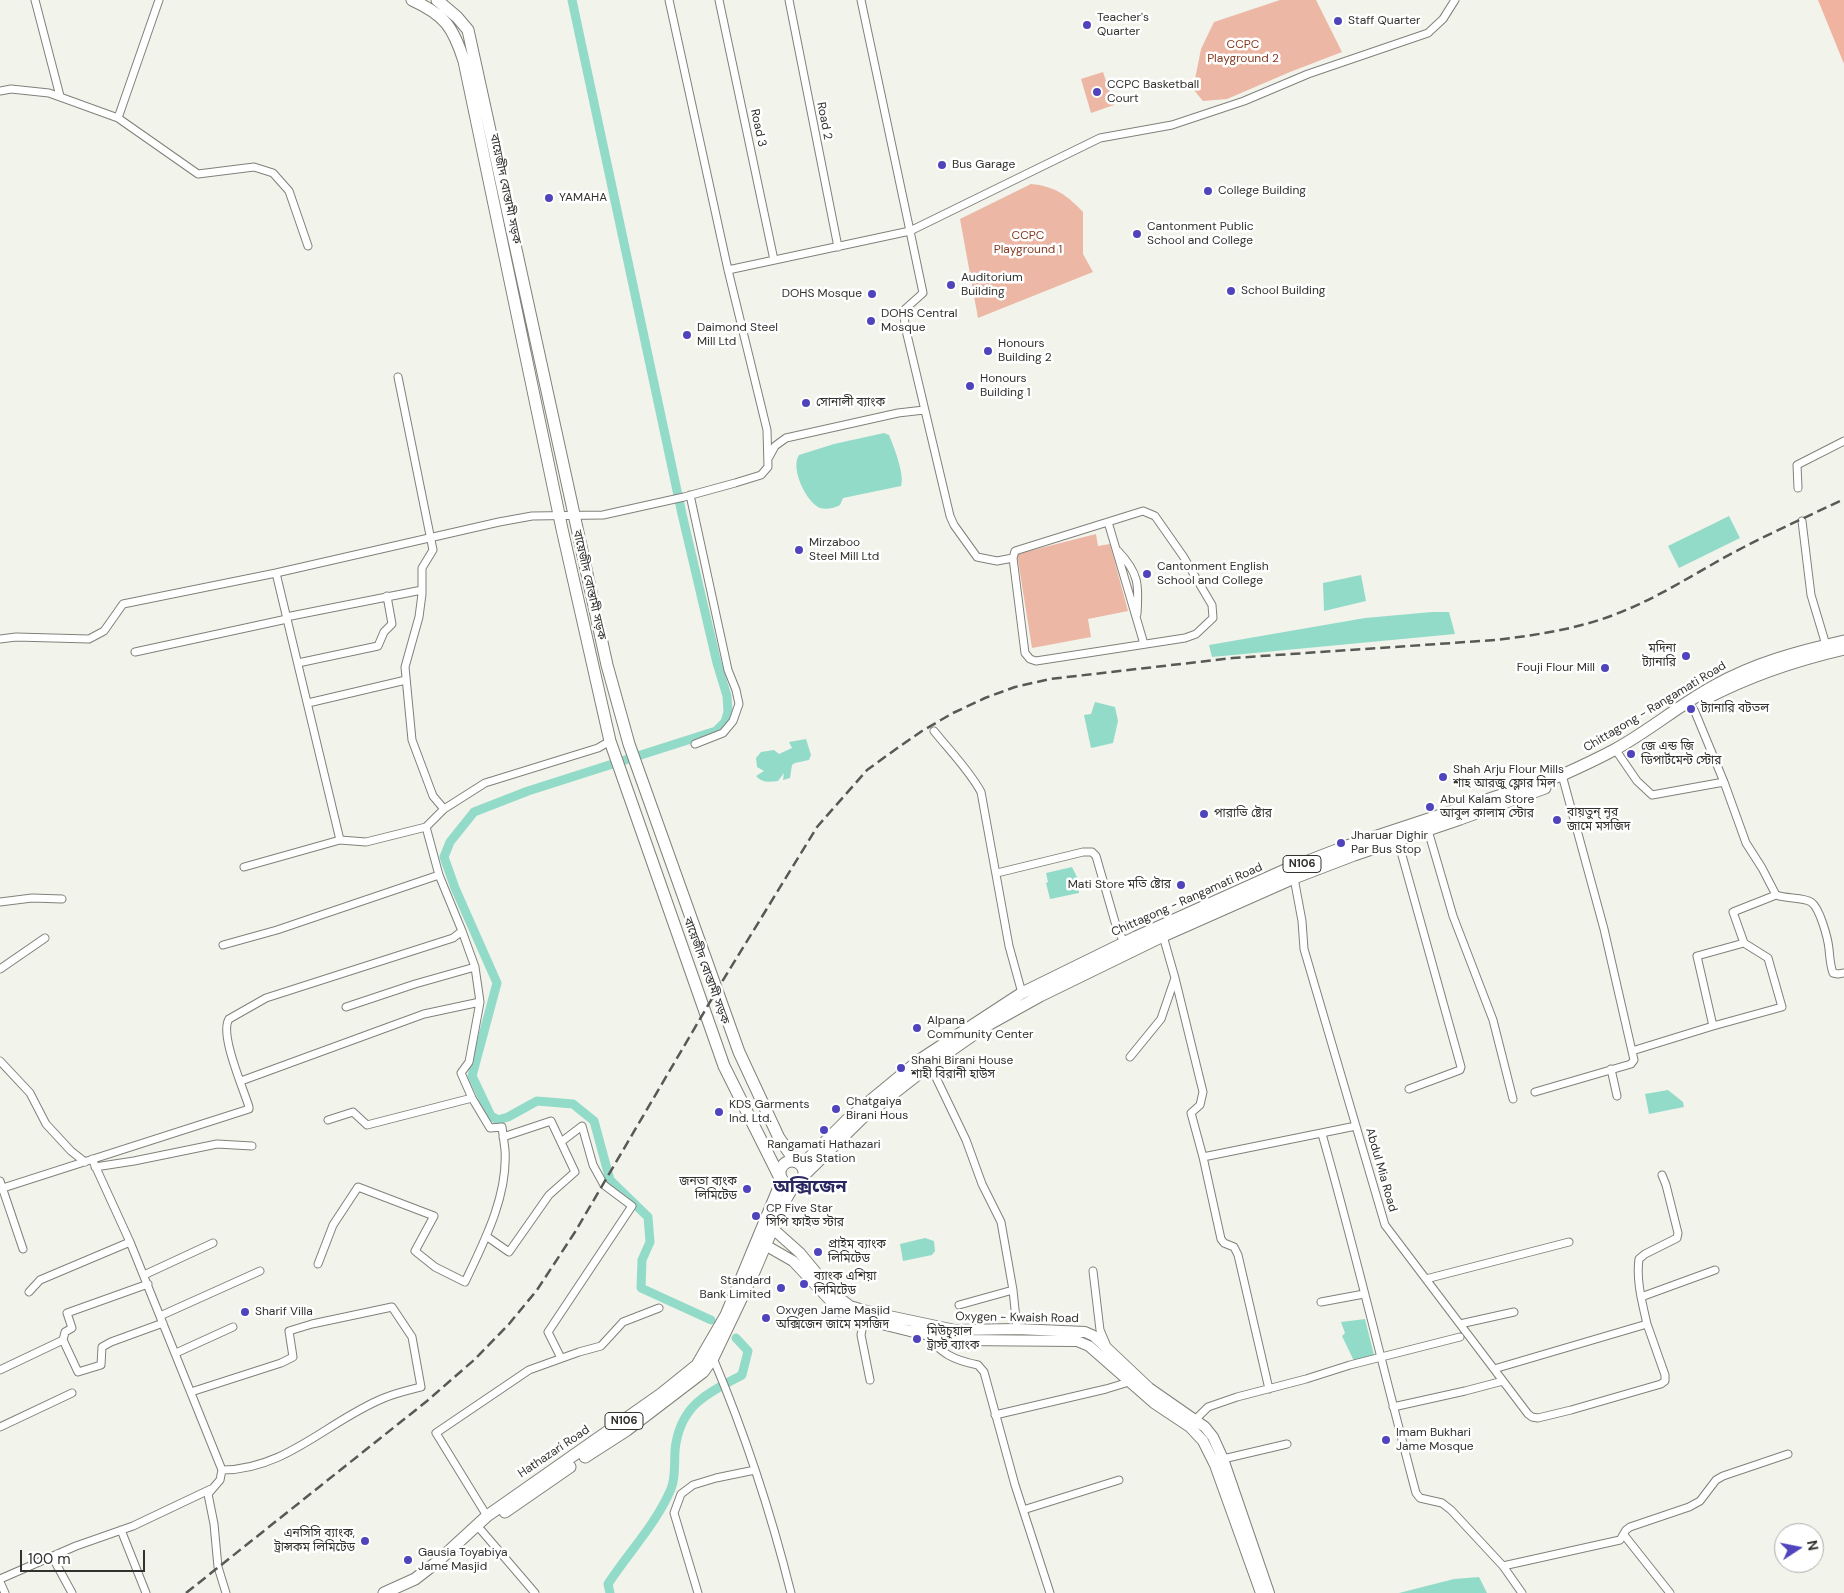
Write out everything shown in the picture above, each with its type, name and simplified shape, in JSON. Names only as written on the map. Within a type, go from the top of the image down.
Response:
[{"type":"main road","name":"বায়েজীদ বোস্তামী সড়ক","points":[[412,0],[426,6],[445,20],[457,38],[464,61],[611,744],[724,1066],[781,1178]]},
{"type":"main road","name":"বায়েজীদ বোস্তামী সড়ক","points":[[437,0],[457,16],[468,30],[470,37],[607,665],[629,744],[739,1052],[779,1138],[800,1167]]},
{"type":"main road","name":"Chittagong - Rangamati Road","points":[[800,1167],[848,1120],[921,1058],[1022,993],[1124,943],[1285,870],[1347,846],[1427,825],[1563,777],[1617,752],[1690,704],[1715,685],[1744,671],[1805,650],[1844,641]]},
{"type":"main road","name":"Chittagong - Rangamati Road","points":[[1690,704],[1764,672],[1844,649]]},
{"type":"main road","name":"Chittagong - Rangamati Road","points":[[800,1167],[930,1065],[986,1026],[1040,996],[1163,936],[1294,878],[1354,855],[1398,841],[1427,825]]},
{"type":"main road","name":"N106","points":[[781,1178],[780,1170],[783,1164],[788,1161],[800,1167],[800,1182],[794,1185]]},
{"type":"main road","points":[[781,1178],[787,1184],[794,1185]]},
{"type":"main road","name":"Hathazari Road","points":[[384,1593],[414,1579],[437,1562],[487,1516],[661,1394],[697,1365],[726,1315],[781,1178]]},
{"type":"main road","name":"Hathazari Road","points":[[401,1593],[437,1572],[481,1530],[627,1430],[703,1372],[713,1358],[754,1272],[782,1204],[794,1185]]},
{"type":"main road","name":"Oxygen - Kwaish Road","points":[[772,1228],[800,1253],[833,1292],[850,1306],[955,1330],[1017,1329],[1085,1332],[1094,1336],[1148,1388],[1205,1427],[1213,1437],[1223,1459],[1269,1593]]},
{"type":"main road","name":"Oxygen - Kwaish Road","points":[[765,1245],[792,1261],[841,1312],[864,1320],[958,1340],[1077,1341],[1089,1346],[1154,1403],[1190,1427],[1209,1451],[1261,1593]]},
{"type":"street","points":[[35,0],[60,96]]},
{"type":"street","points":[[118,118],[159,0]]},
{"type":"street","points":[[0,639],[16,637],[90,639],[104,631],[123,604],[276,573],[499,522],[532,516],[574,514],[586,516],[603,514],[687,496],[761,475],[768,467],[767,430],[728,270],[669,0]]},
{"type":"street","name":"Road 3","points":[[720,0],[774,260]]},
{"type":"street","name":"Road 2","points":[[789,0],[838,247]]},
{"type":"street","points":[[861,0],[923,293],[904,310],[905,326],[924,410],[954,524],[977,557],[997,561],[1013,558]]},
{"type":"street","points":[[728,270],[910,231],[1100,138],[1181,122],[1244,101],[1358,55],[1428,32],[1443,19],[1455,0]]},
{"type":"street","points":[[0,91],[11,89],[50,93],[118,118],[198,174],[254,167],[274,173],[289,191],[308,246]]},
{"type":"street","points":[[398,376],[433,550],[422,568],[419,617],[405,667],[412,740],[433,796],[444,809]]},
{"type":"street","points":[[768,458],[776,446],[786,438],[898,413],[924,410]]},
{"type":"street","points":[[1798,488],[1797,465],[1844,441]]},
{"type":"street","points":[[687,496],[728,670],[739,704],[733,721],[723,733],[695,744]]},
{"type":"street","points":[[1143,511],[1156,516],[1183,556],[1212,605],[1213,618],[1196,634],[1185,638],[1036,661],[1030,659],[1025,653],[1013,558],[1015,551],[1018,549],[1143,511]]},
{"type":"street","points":[[1802,521],[1811,596],[1826,645]]},
{"type":"street","points":[[1108,522],[1144,644]]},
{"type":"street","points":[[276,573],[340,840]]},
{"type":"street","points":[[135,652],[387,596],[422,590]]},
{"type":"street","points":[[298,663],[378,646],[384,632],[392,624],[387,596]]},
{"type":"street","points":[[308,703],[406,680]]},
{"type":"street","points":[[1690,704],[1724,782],[1746,843],[1776,895]]},
{"type":"street","points":[[934,731],[972,776],[981,792],[1009,946],[1022,993]]},
{"type":"street","points":[[244,867],[340,840],[366,842],[426,827],[444,809],[486,783],[611,744]]},
{"type":"street","points":[[1617,752],[1637,781],[1652,795],[1724,782]]},
{"type":"street","points":[[1535,1092],[1634,1062],[1604,929],[1563,777]]},
{"type":"street","points":[[1427,825],[1453,916],[1493,1020],[1513,1098]]},
{"type":"street","points":[[318,1264],[333,1225],[358,1188],[434,1216],[415,1251],[435,1267],[465,1282],[486,1236],[502,1190],[505,1151],[502,1127],[490,1128],[472,1098],[461,1072],[469,1062],[480,1002],[475,967],[440,875],[426,827]]},
{"type":"street","points":[[1398,841],[1461,1068],[1409,1089]]},
{"type":"street","points":[[997,873],[1083,852],[1092,852],[1096,856],[1115,922],[1124,943]]},
{"type":"street","points":[[223,945],[277,930],[440,875]]},
{"type":"street","name":"Abdul Mia Road","points":[[1294,878],[1302,921],[1304,949],[1385,1225],[1503,1381],[1532,1417],[1571,1410],[1660,1384],[1665,1381],[1665,1376],[1647,1324]]},
{"type":"street","points":[[1632,1051],[1782,1007],[1768,958],[1744,943],[1733,912],[1776,895],[1811,902],[1826,934],[1830,967],[1833,972],[1838,974],[1844,973]]},
{"type":"street","points":[[0,902],[32,898],[62,899]]},
{"type":"street","points":[[22,1249],[1,1186],[247,1110],[249,1107],[227,1038],[226,1024],[229,1019],[266,998],[453,938],[462,931]]},
{"type":"street","points":[[1163,936],[1203,1092],[1200,1105],[1192,1113],[1204,1157],[1221,1239],[1224,1243],[1234,1247],[1238,1255],[1269,1389]]},
{"type":"street","points":[[0,969],[45,938]]},
{"type":"street","points":[[1714,1026],[1697,956],[1744,943]]},
{"type":"street","points":[[346,1007],[475,967]]},
{"type":"street","points":[[1130,1057],[1161,1019],[1175,978]]},
{"type":"street","points":[[241,1081],[424,1014],[480,1002]]},
{"type":"street","points":[[0,1061],[30,1093],[46,1124],[71,1151],[88,1160],[96,1167],[148,1284],[222,1470],[220,1480],[208,1494],[214,1524],[218,1567],[226,1593]]},
{"type":"street","points":[[930,1065],[966,1140],[982,1184],[1001,1222],[1013,1290],[1017,1329]]},
{"type":"street","points":[[1611,1069],[1617,1096]]},
{"type":"street","points":[[328,1120],[353,1112],[367,1125],[472,1098]]},
{"type":"street","points":[[486,1236],[509,1252],[549,1195],[574,1172],[551,1120],[503,1138]]},
{"type":"street","points":[[560,1358],[548,1332],[632,1206],[604,1185],[593,1165],[582,1126],[561,1142]]},
{"type":"street","points":[[1204,1157],[1356,1126]]},
{"type":"street","points":[[1322,1134],[1416,1493],[1420,1498],[1442,1503],[1451,1510],[1503,1566],[1522,1593]]},
{"type":"street","points":[[96,1167],[134,1162],[217,1144],[252,1146]]},
{"type":"street","points":[[1494,1369],[1647,1324],[1641,1297],[1638,1269],[1639,1259],[1677,1238],[1678,1233],[1662,1175]]},
{"type":"street","points":[[29,1292],[40,1280],[130,1242]]},
{"type":"street","points":[[1426,1279],[1569,1242]]},
{"type":"street","points":[[144,1275],[214,1243]]},
{"type":"street","points":[[1641,1297],[1715,1270]]},
{"type":"street","points":[[148,1284],[67,1313],[72,1328],[65,1332],[63,1340],[78,1372],[100,1365],[102,1347],[111,1342],[260,1271]]},
{"type":"street","points":[[1094,1271],[1100,1330],[1108,1350]]},
{"type":"street","points":[[959,1305],[1013,1290]]},
{"type":"street","points":[[1321,1302],[1364,1294]]},
{"type":"street","points":[[191,1392],[281,1363],[293,1357],[289,1331],[312,1324],[392,1306],[412,1337],[421,1387],[384,1398],[344,1419],[296,1449],[271,1460],[240,1470],[222,1470]]},
{"type":"street","points":[[487,1516],[436,1432],[529,1370],[560,1358],[601,1346],[623,1322],[659,1308]]},
{"type":"street","points":[[1460,1324],[1514,1312]]},
{"type":"street","points":[[864,1320],[860,1336],[870,1380]]},
{"type":"street","points":[[176,1353],[233,1327]]},
{"type":"street","points":[[925,1334],[933,1344],[956,1360],[978,1365],[984,1372],[1014,1485],[1050,1593]]},
{"type":"street","points":[[1195,1420],[1208,1407],[1379,1357],[1460,1337]]},
{"type":"street","points":[[0,1370],[63,1340]]},
{"type":"street","points":[[713,1358],[731,1400],[755,1470],[791,1593]]},
{"type":"street","points":[[1393,1407],[1503,1381]]},
{"type":"street","points":[[995,1415],[1129,1382]]},
{"type":"street","points":[[0,1427],[72,1393]]},
{"type":"street","points":[[1223,1459],[1287,1444]]},
{"type":"street","points":[[1503,1566],[1620,1540],[1630,1527],[1689,1507],[1700,1501],[1716,1480],[1723,1476],[1788,1454]]},
{"type":"street","points":[[698,1593],[674,1513],[681,1494],[693,1485],[755,1470]]},
{"type":"street","points":[[1023,1510],[1119,1480]]},
{"type":"street","points":[[5,1593],[0,1580],[76,1546],[121,1530],[214,1487]]},
{"type":"street","points":[[121,1530],[146,1593]]},
{"type":"street","points":[[481,1530],[535,1593]]},
{"type":"street","points":[[1624,1535],[1670,1593]]},
{"type":"street","points":[[57,1554],[54,1560],[72,1593]]},
{"type":"green space","name":"CCPC Playground 2","points":[[1280,0],[1316,0],[1342,52],[1227,99],[1203,101],[1193,89],[1201,49],[1214,22]]},
{"type":"green space","name":"CCPC Basketball Court","points":[[1103,72],[1114,105],[1091,113],[1081,79]]},
{"type":"green space","name":"CCPC Playground 1","points":[[1031,184],[1047,187],[1060,193],[1083,212],[1083,254],[1093,272],[978,318],[960,219]]},
{"type":"green space","points":[[1096,534],[1098,546],[1110,544],[1128,611],[1088,619],[1091,637],[1032,648],[1017,554]]},
{"type":"shaded area","points":[[1818,0],[1844,0],[1844,64]]},
{"type":"shaded area","points":[[884,433],[889,435],[896,454],[902,475],[901,486],[843,498],[840,505],[836,507],[825,509],[815,505],[805,492],[798,476],[797,461],[799,455],[834,444]]},
{"type":"shaded area","points":[[1729,516],[1740,538],[1679,568],[1668,546]]},
{"type":"shaded area","points":[[1361,575],[1366,601],[1324,611],[1323,583]]},
{"type":"shaded area","points":[[1449,612],[1455,634],[1212,657],[1209,645],[1365,618]]},
{"type":"shaded area","points":[[1095,702],[1115,707],[1118,721],[1113,743],[1091,748],[1084,715],[1091,714]]},
{"type":"shaded area","points":[[806,739],[811,755],[809,760],[792,765],[790,778],[783,780],[784,773],[778,781],[769,782],[763,781],[756,776],[764,771],[757,767],[756,758],[761,752],[774,750],[779,754],[792,748],[789,742]]},
{"type":"shaded area","points":[[1072,867],[1078,879],[1079,893],[1050,899],[1046,883],[1048,882],[1046,873]]},
{"type":"shaded area","points":[[1668,1090],[1683,1102],[1684,1107],[1649,1114],[1645,1094]]},
{"type":"shaded area","points":[[925,1238],[934,1241],[935,1251],[932,1255],[903,1261],[900,1244]]},
{"type":"shaded area","points":[[1365,1319],[1374,1355],[1354,1361],[1342,1336],[1345,1333],[1341,1322]]},
{"type":"shaded area","points":[[1479,1577],[1487,1593],[1399,1593],[1454,1579]]},
{"type":"waterway","points":[[572,0],[682,514],[717,663],[727,696],[728,712],[725,722],[716,731],[528,791],[474,812],[450,842],[444,857],[455,888],[497,983],[472,1076],[491,1116],[498,1120],[508,1117],[537,1101],[573,1104],[594,1121],[610,1180],[648,1217],[650,1242],[642,1260],[641,1288],[711,1320]]},
{"type":"waterway","points":[[610,1593],[608,1584],[658,1514],[671,1489],[674,1478],[676,1443],[685,1418],[692,1408],[709,1393],[742,1375],[748,1351],[736,1338]]},
{"type":"railway","points":[[186,1593],[427,1401],[474,1360],[509,1324],[537,1290],[575,1232],[717,990],[817,827],[867,770],[922,731],[953,713],[985,698],[1015,687],[1050,679],[1233,658],[1496,640],[1572,628],[1633,607],[1728,555],[1844,499]]},
{"type":"place","name":"Staff Quarter","points":[[1338,21]]},
{"type":"place","name":"Teacher's Quarter","points":[[1087,25]]},
{"type":"place","name":"CCPC Basketball Court","points":[[1097,92]]},
{"type":"place","name":"Bus Garage","points":[[942,165]]},
{"type":"place","name":"College Building","points":[[1208,191]]},
{"type":"place","name":"YAMAHA","points":[[549,198]]},
{"type":"place","name":"Cantonment Public School and College","points":[[1137,234]]},
{"type":"place","name":"Auditorium Building","points":[[951,285]]},
{"type":"place","name":"School Building","points":[[1231,291]]},
{"type":"place","name":"DOHS Mosque","points":[[872,294]]},
{"type":"place","name":"DOHS Central Mosque","points":[[871,321]]},
{"type":"place","name":"Daimond Steel Mill Ltd","points":[[687,335]]},
{"type":"place","name":"Honours Building 2","points":[[988,351]]},
{"type":"place","name":"Honours Building 1","points":[[970,386]]},
{"type":"place","name":"সোনালী ব্যাংক","points":[[806,403]]},
{"type":"place","name":"Mirzaboo Steel Mill Ltd","points":[[799,550]]},
{"type":"place","name":"Cantonment English School and College","points":[[1147,574]]},
{"type":"place","name":"মদিনা ট্যানারি","points":[[1686,656]]},
{"type":"place","name":"Fouji Flour Mill","points":[[1605,668]]},
{"type":"place","name":"ট্যানারি বটতল","points":[[1691,709]]},
{"type":"place","name":"জে এন্ড জি ডিপার্টমেন্ট স্টোর","points":[[1631,754]]},
{"type":"place","name":"Shah Arju Flour Mills শাহ আরজু ফ্লোর মিল","points":[[1443,777]]},
{"type":"place","name":"Abul Kalam Store আবুল কালাম স্টোর","points":[[1430,807]]},
{"type":"place","name":"পারাভি ষ্টোর","points":[[1204,814]]},
{"type":"place","name":"বায়তুন্ নুর জামে মসজিদ","points":[[1557,820]]},
{"type":"place","name":"Jharuar Dighir Par Bus Stop","points":[[1341,843]]},
{"type":"place","name":"Mati Store মতি ষ্টোর","points":[[1181,885]]},
{"type":"place","name":"Alpana Community Center","points":[[917,1028]]},
{"type":"place","name":"Shahi Birani House শাহী বিরানী হাউস","points":[[901,1068]]},
{"type":"place","name":"Chatgaiya Birani Hous","points":[[836,1109]]},
{"type":"place","name":"KDS Garments Ind. Ltd.","points":[[719,1112]]},
{"type":"place","name":"Rangamati Hathazari Bus Station","points":[[824,1130]]},
{"type":"place","name":"জনতা ব্যংক লিমিটেড","points":[[747,1189]]},
{"type":"place","name":"CP Five Star সিপি ফাইভ স্টার","points":[[756,1216]]},
{"type":"place","name":"প্রাইম ব্যাংক লিমিটেড","points":[[818,1252]]},
{"type":"place","name":"ব্যাংক এশিয়া লিমিটেড","points":[[804,1284]]},
{"type":"place","name":"Standard Bank Limited","points":[[781,1288]]},
{"type":"place","name":"Sharif Villa","points":[[245,1312]]},
{"type":"place","name":"Oxygen Jame Masjid অক্সিজেন জামে মসজিদ","points":[[766,1318]]},
{"type":"place","name":"মিউচুয়াল ট্রাস্ট ব্যাংক","points":[[917,1339]]},
{"type":"place","name":"Imam Bukhari Jame Mosque","points":[[1386,1440]]},
{"type":"place","name":"এনসিসি ব্যাংক, ট্রান্সকম লিমিটেড","points":[[365,1541]]},
{"type":"place","name":"Gausia Toyabiya Jame Masjid","points":[[408,1560]]},
{"type":"district","name":"অক্সিজেন","points":[[810,1187]]}]
